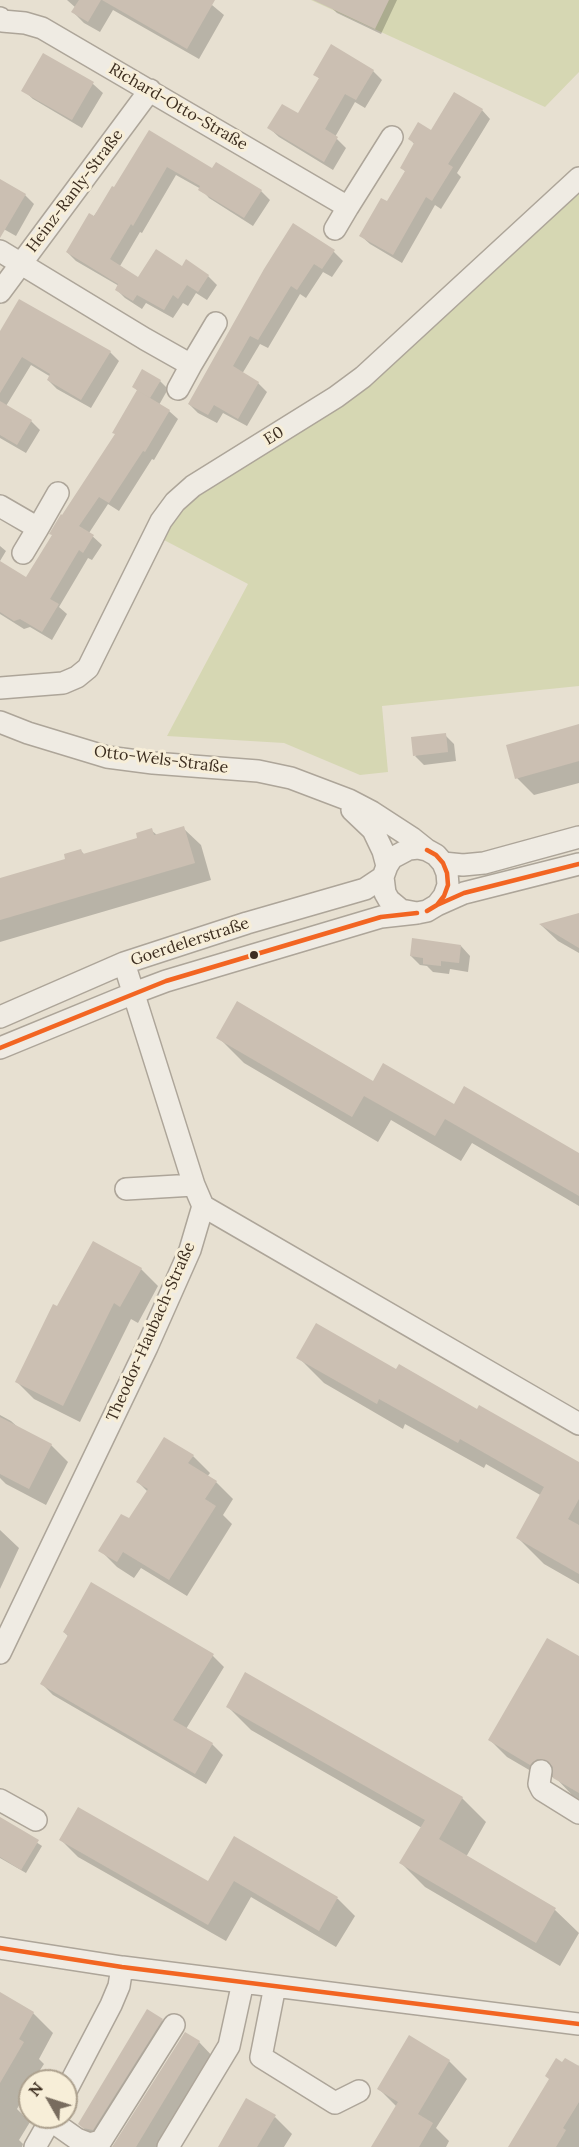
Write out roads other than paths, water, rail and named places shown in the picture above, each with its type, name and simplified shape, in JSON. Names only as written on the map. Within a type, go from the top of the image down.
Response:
[{"type":"street","name":"Richard-Otto-Straße","points":[[1,20],[26,22],[42,28],[348,207]]},
{"type":"street","name":"Heinz-Ranly-Straße","points":[[0,292],[150,90]]},
{"type":"street","points":[[335,229],[392,137]]},
{"type":"street","name":"E0","points":[[0,688],[63,683],[77,678],[88,668],[161,521],[175,502],[193,486],[336,397],[363,377],[579,178]]},
{"type":"street","points":[[0,250],[191,365]]},
{"type":"street","points":[[178,388],[216,323]]},
{"type":"street","points":[[23,553],[58,493]]},
{"type":"street","points":[[0,506],[38,528]]},
{"type":"street","name":"Otto-Wels-Straße","points":[[0,722],[107,757],[258,771],[291,778],[372,812],[435,856]]},
{"type":"street","name":"Otto-Wels-Straße","points":[[324,791],[347,806],[373,830],[383,851],[385,871]]},
{"type":"street","name":"Goerdelerstraße","points":[[0,1017],[124,963],[247,923],[365,889],[385,871],[392,858],[409,849],[463,865],[484,863],[579,837]]},
{"type":"street","points":[[435,856],[447,873],[448,885],[437,905]]},
{"type":"street","name":"Goerdelerstraße","points":[[0,1048],[134,993],[381,917],[427,911],[464,892],[579,864]]},
{"type":"street","points":[[385,871],[385,893],[389,900],[401,910],[417,913]]},
{"type":"street","points":[[124,963],[194,1185],[203,1206],[579,1424]]},
{"type":"street","points":[[126,1189],[194,1185]]},
{"type":"street","name":"Theodor-Haubach-Straße","points":[[0,1653],[147,1347],[190,1250],[203,1206]]},
{"type":"street","points":[[542,1771],[539,1784],[542,1790],[579,1813]]},
{"type":"street","points":[[0,1800],[36,1820]]},
{"type":"street","points":[[0,1948],[122,1967],[579,2024]]},
{"type":"street","points":[[78,2069],[111,2006],[119,1986],[122,1967]]},
{"type":"street","points":[[168,2147],[229,2046],[243,1982]]},
{"type":"street","points":[[274,1986],[261,2056],[335,2103],[359,2091]]},
{"type":"street","points":[[65,2129],[77,2139],[90,2144],[101,2141],[174,2025]]},
{"type":"street","points":[[35,2147],[45,2129]]}]
